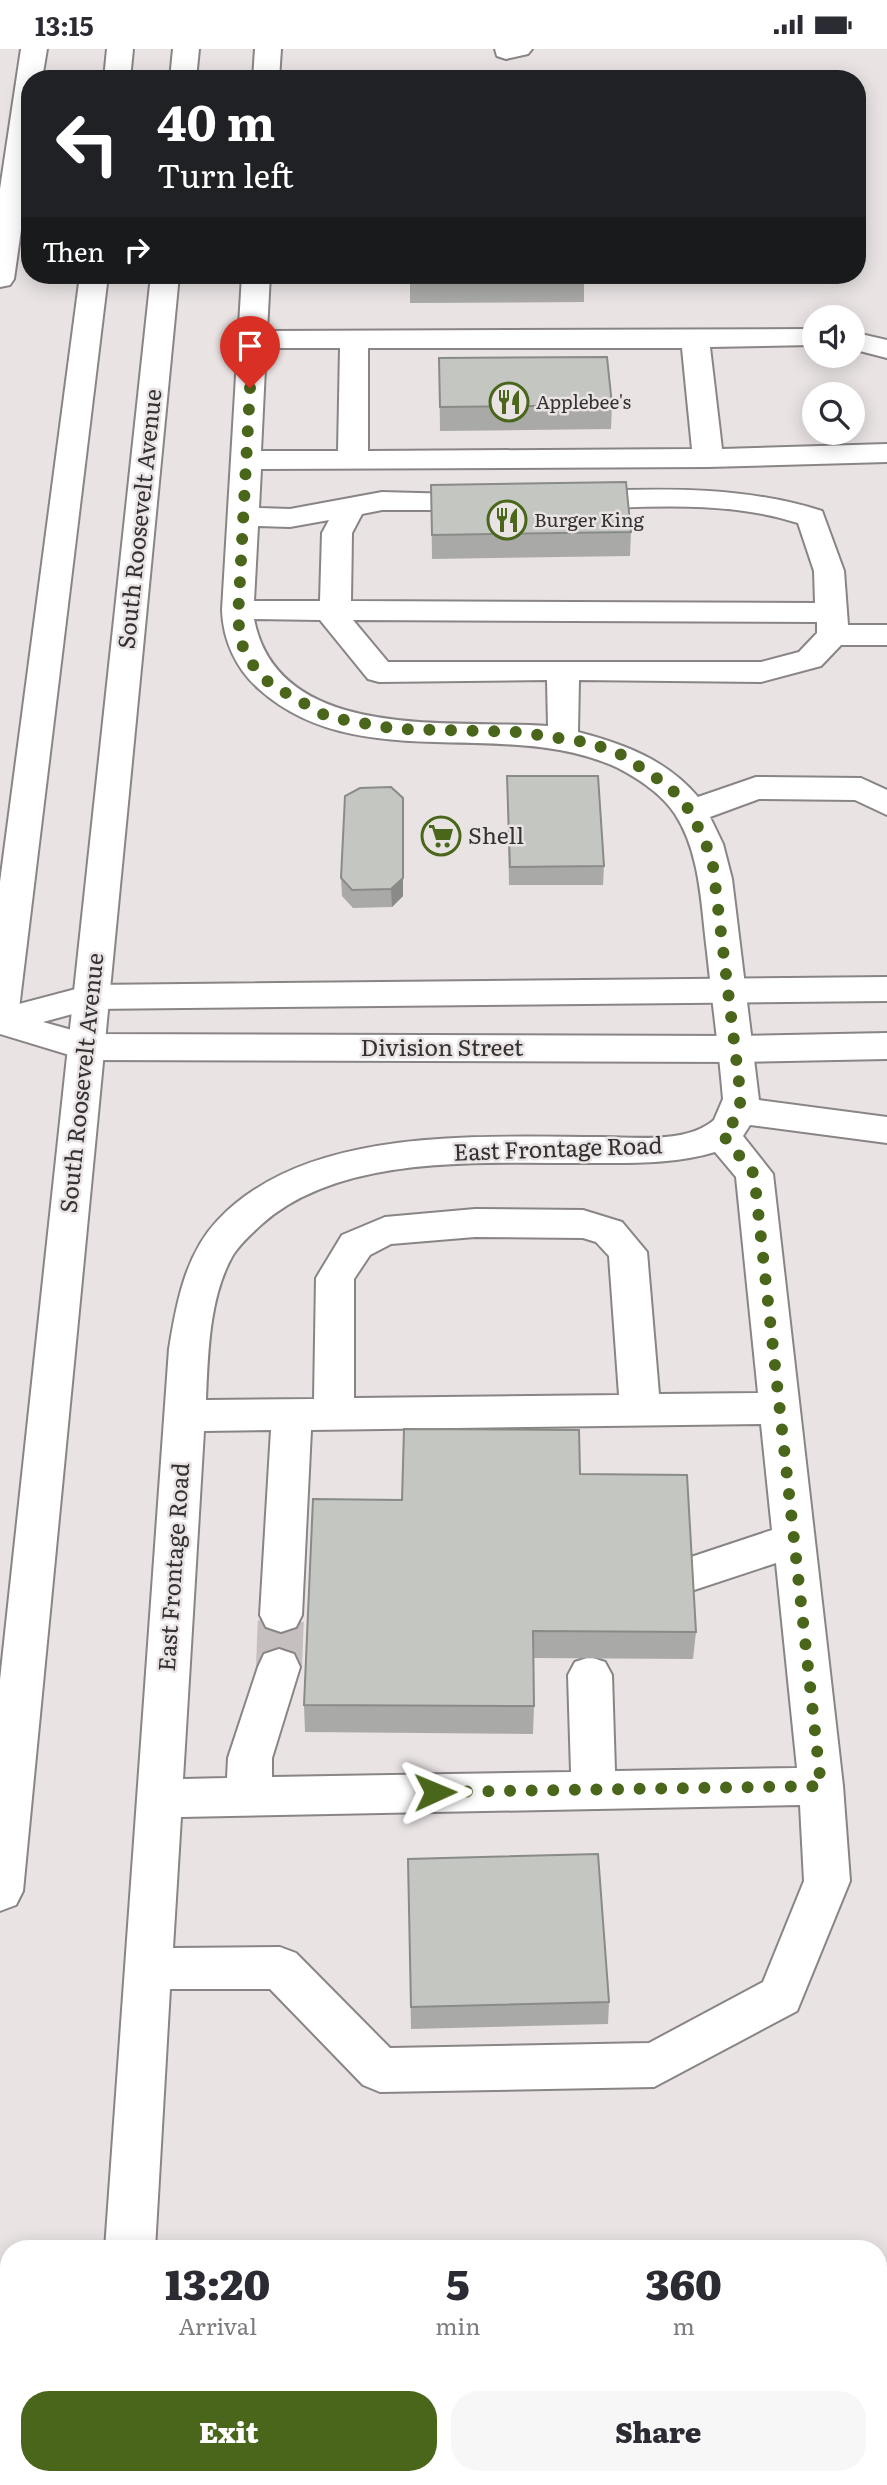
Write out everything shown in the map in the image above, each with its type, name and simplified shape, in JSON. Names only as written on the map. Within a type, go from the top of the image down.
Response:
[{"type":"main road","points":[[24,70],[34,49]]},
{"type":"main road","points":[[118,70],[120,49]]},
{"type":"main road","points":[[184,70],[186,49]]},
{"type":"main road","points":[[267,70],[268,49]]},
{"type":"main road","points":[[0,279],[21,75]]},
{"type":"main road","points":[[93,284],[0,1020],[91,997],[887,989]]},
{"type":"main road","name":"South Roosevelt Avenue","points":[[0,1891],[164,284]]},
{"type":"main road","points":[[256,284],[238,610],[241,643],[253,665],[270,684],[328,717],[397,729],[520,732],[591,743],[622,755],[670,787],[691,812],[712,858],[741,1099],[730,1122]]},
{"type":"main road","points":[[253,340],[802,337]]},
{"type":"main road","points":[[695,338],[708,458]]},
{"type":"main road","points":[[353,460],[354,339]]},
{"type":"main road","points":[[865,343],[887,349]]},
{"type":"main road","points":[[246,460],[708,458],[887,453]]},
{"type":"main road","points":[[342,508],[347,514],[337,533],[335,619],[379,672],[761,672],[810,659],[832,624],[829,571],[811,517],[778,505],[715,499],[548,500]]},
{"type":"main road","points":[[243,517],[290,518],[382,501],[507,500]]},
{"type":"main road","points":[[238,610],[335,610],[832,624],[887,635]]},
{"type":"main road","points":[[560,737],[564,726],[564,670]]},
{"type":"main road","points":[[691,812],[756,787],[861,789],[887,804]]},
{"type":"main road","name":"Division Street","points":[[0,1020],[86,1047],[737,1049],[887,1046]]},
{"type":"main road","points":[[730,1122],[887,1130]]},
{"type":"main road","points":[[148,1969],[280,1968],[380,2070],[654,2065],[781,1996],[827,1881],[821,1786],[777,1408],[754,1174],[730,1122]]},
{"type":"main road","name":"East Frontage Road","points":[[131,2240],[184,1416],[195,1304],[208,1267],[230,1231],[251,1211],[290,1187],[335,1170],[385,1157],[442,1152],[633,1150],[694,1144],[730,1122]]},
{"type":"main road","points":[[334,1414],[335,1277],[355,1245],[385,1231],[475,1223],[583,1224],[609,1232],[628,1252],[640,1409]]},
{"type":"main road","points":[[184,1416],[777,1408]]},
{"type":"main road","points":[[281,1615],[292,1414]]},
{"type":"main road","points":[[688,1575],[794,1540]]},
{"type":"main road","points":[[249,1796],[250,1758],[279,1667]]},
{"type":"main road","points":[[590,1675],[594,1789]]},
{"type":"main road","points":[[159,1798],[821,1786]]},
{"type":"building","points":[[607,357],[612,405],[440,407],[439,358]]},
{"type":"building","points":[[626,482],[631,532],[432,535],[431,485]]},
{"type":"building","points":[[507,776],[598,776],[604,866],[510,867]]},
{"type":"building","points":[[391,787],[403,798],[403,878],[391,889],[352,890],[341,878],[345,796],[360,788]]},
{"type":"building","points":[[404,1429],[579,1430],[580,1474],[687,1475],[696,1632],[533,1631],[534,1706],[304,1705],[313,1499],[402,1500]]},
{"type":"building","points":[[598,1854],[609,2002],[411,2007],[408,1859]]},
{"type":"tunnel","points":[[279,1667],[281,1615]]},
{"type":"place","name":"Applebee's","points":[[509,402]]},
{"type":"place","name":"Burger King","points":[[507,520]]},
{"type":"place","name":"Shell","points":[[441,836]]},
{"type":"route","points":[[250,388],[238,618],[241,643],[253,665],[270,684],[328,717],[397,729],[520,732],[591,743],[622,755],[670,787],[691,812],[712,858],[741,1099],[736,1119],[722,1134],[754,1174],[768,1287],[777,1408],[803,1602],[821,1786],[435,1792]]}]
